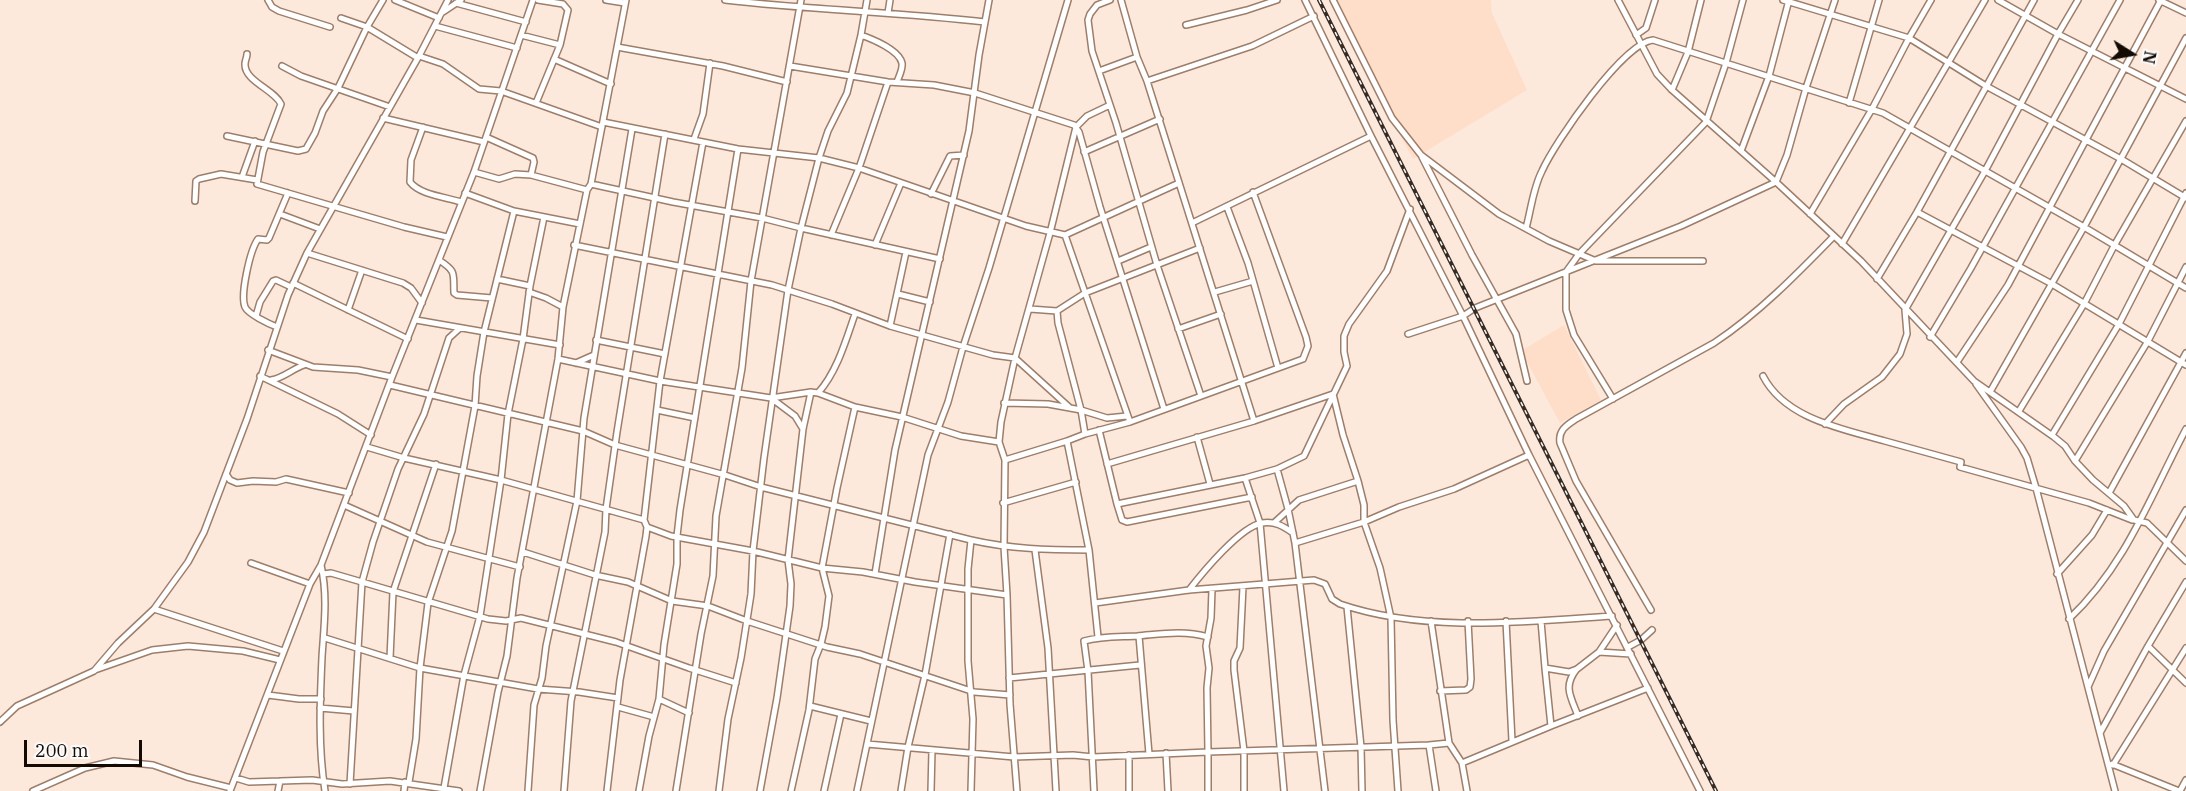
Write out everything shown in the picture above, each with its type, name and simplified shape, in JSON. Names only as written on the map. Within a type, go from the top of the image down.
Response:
[{"type":"street","points":[[268,0],[272,7],[279,11],[330,27]]},
{"type":"street","points":[[227,136],[298,151],[306,149],[313,139],[323,111],[338,88],[367,27],[383,0]]},
{"type":"street","points":[[395,0],[440,16]]},
{"type":"street","points":[[94,670],[118,643],[154,609],[188,562],[204,532],[292,285],[333,205],[448,0]]},
{"type":"street","points":[[33,791],[85,768],[114,761],[153,765],[230,789],[310,584],[321,565],[460,201],[474,172],[533,0]]},
{"type":"street","points":[[536,104],[560,45],[568,7],[538,0]]},
{"type":"street","points":[[480,791],[513,619],[520,567],[558,358],[563,308],[574,245],[611,84],[625,2],[606,0]]},
{"type":"street","points":[[725,0],[985,22]]},
{"type":"street","points":[[676,791],[701,634],[713,576],[716,516],[738,394],[751,281],[801,0]]},
{"type":"street","points":[[719,791],[728,719],[751,594],[753,551],[771,398],[788,290],[819,158],[832,123],[844,102],[861,35],[867,0]]},
{"type":"street","points":[[888,13],[890,0]]},
{"type":"street","points":[[876,574],[883,517],[902,417],[964,156],[989,0]]},
{"type":"street","points":[[857,791],[928,455],[939,429],[1004,218],[1068,0]]},
{"type":"street","points":[[1110,0],[1095,2],[1088,20],[1092,51],[1120,137],[1151,247],[1201,396]]},
{"type":"street","points":[[1121,0],[1137,57],[1160,119],[1254,421]]},
{"type":"street","points":[[1186,25],[1277,0]]},
{"type":"street","points":[[1305,0],[1463,316],[1529,455],[1700,791]]},
{"type":"street","points":[[1333,0],[1392,118],[1421,155],[1516,334],[1527,381]]},
{"type":"street","points":[[1618,0],[1657,74],[1706,122],[1834,236],[1877,279],[1974,381],[2021,447],[2027,458],[2036,488],[2069,619],[2110,764],[2115,791]]},
{"type":"street","points":[[1636,35],[1646,28],[1655,0]]},
{"type":"street","points":[[1672,90],[1688,52],[1701,0]]},
{"type":"street","points":[[1613,399],[1574,335],[1566,310],[1566,272],[1579,254],[1706,122],[1726,63],[1743,0]]},
{"type":"street","points":[[1741,151],[1769,76],[1787,0],[1830,16],[1909,38],[1986,86],[2185,196],[2119,324],[2052,435]]},
{"type":"street","points":[[1408,334],[1463,316],[1475,308],[1681,226],[1776,182],[1787,155],[1835,0]]},
{"type":"street","points":[[1848,103],[1879,0]]},
{"type":"street","points":[[1810,214],[1872,109],[1931,0]]},
{"type":"street","points":[[1842,244],[1986,0]]},
{"type":"street","points":[[1998,0],[2025,17],[2186,99]]},
{"type":"street","points":[[1877,279],[1917,212],[2034,0]]},
{"type":"street","points":[[1825,424],[1844,404],[1882,377],[1900,354],[1907,334],[1905,310],[1985,171],[2078,0]]},
{"type":"street","points":[[1930,337],[2120,0]]},
{"type":"street","points":[[1957,362],[1998,302],[2126,68],[2160,0],[2186,13]]},
{"type":"street","points":[[440,16],[458,1],[526,22]]},
{"type":"street","points":[[1147,81],[1252,46],[1314,16]]},
{"type":"street","points":[[341,18],[367,27],[418,57],[443,64],[479,90],[501,90],[536,104],[602,124],[694,139],[738,149],[819,158],[859,168],[1050,233],[1065,235],[1179,183]]},
{"type":"street","points":[[435,26],[518,48]]},
{"type":"street","points":[[521,35],[560,45]]},
{"type":"street","points":[[861,35],[884,45],[899,57],[902,62],[897,82]]},
{"type":"street","points":[[1990,392],[2084,227],[2186,38]]},
{"type":"street","points":[[1526,228],[1541,172],[1575,118],[1623,58],[1641,44],[1653,40],[1872,109],[2084,227],[2186,288]]},
{"type":"street","points":[[617,48],[711,63],[787,82]]},
{"type":"street","points":[[247,54],[245,66],[250,76],[281,102],[281,110],[266,144],[257,180],[258,185],[447,237]]},
{"type":"street","points":[[1099,71],[1137,57]]},
{"type":"street","points":[[554,59],[611,84]]},
{"type":"street","points":[[694,139],[703,114],[711,63]]},
{"type":"street","points":[[282,66],[301,76],[390,107]]},
{"type":"street","points":[[790,66],[850,77],[934,85],[975,93],[1070,123],[1076,127],[1164,410]]},
{"type":"street","points":[[831,235],[859,168],[888,82]]},
{"type":"street","points":[[1017,791],[1009,678],[1004,547],[1005,460],[999,442],[1004,403],[1076,127],[1087,116],[1110,105]]},
{"type":"street","points":[[383,118],[485,140],[531,157],[534,162],[531,175]]},
{"type":"street","points":[[1084,153],[1160,119]]},
{"type":"street","points":[[2019,411],[2084,304],[2114,246],[2186,121]]},
{"type":"street","points":[[423,127],[411,160],[410,182],[415,188],[460,201]]},
{"type":"street","points":[[528,791],[532,730],[538,689],[542,678],[562,563],[577,501],[583,431],[594,367],[596,340],[632,129]]},
{"type":"street","points":[[564,791],[566,747],[573,692],[605,532],[615,445],[665,134]]},
{"type":"street","points":[[1192,223],[1371,136]]},
{"type":"street","points":[[242,177],[255,141]]},
{"type":"street","points":[[607,791],[626,645],[647,527],[644,520],[660,381],[703,142]]},
{"type":"street","points":[[639,791],[659,699],[662,658],[677,564],[677,536],[687,465],[738,149]]},
{"type":"street","points":[[1421,155],[1499,214],[1596,261],[1703,261]]},
{"type":"street","points":[[930,194],[950,156],[964,156]]},
{"type":"street","points":[[474,172],[499,178],[514,174],[531,175],[589,187],[621,190],[692,206],[762,218],[940,259]]},
{"type":"street","points":[[195,201],[197,179],[221,174],[257,180]]},
{"type":"street","points":[[875,245],[901,183]]},
{"type":"street","points":[[1005,460],[1130,422],[1303,359],[1308,346],[1253,192]]},
{"type":"street","points":[[276,327],[248,311],[245,306],[248,262],[257,240],[268,239],[288,193]]},
{"type":"street","points":[[465,193],[514,211],[580,224]]},
{"type":"street","points":[[1227,207],[1253,281],[1278,368]]},
{"type":"street","points":[[1117,504],[1245,478],[1277,469],[1306,455],[1347,366],[1344,336],[1349,324],[1387,271],[1410,209]]},
{"type":"street","points":[[404,791],[416,739],[420,668],[428,603],[452,531],[476,406],[477,376],[484,332],[514,211]]},
{"type":"street","points":[[1917,212],[2052,284],[2183,364]]},
{"type":"street","points":[[280,214],[320,229]]},
{"type":"street","points":[[443,789],[464,675],[480,616],[501,480],[508,414],[523,339],[529,289],[544,217]]},
{"type":"street","points":[[1065,235],[1130,422]]},
{"type":"street","points":[[1651,610],[1576,481],[1559,437],[1566,426],[1735,329],[1782,289],[1834,236]]},
{"type":"street","points":[[574,245],[717,273],[788,290],[922,336],[1015,358],[1069,407]]},
{"type":"street","points":[[1118,261],[1151,247]]},
{"type":"street","points":[[1030,309],[1057,311],[1085,292],[1200,248]]},
{"type":"street","points":[[890,326],[906,252]]},
{"type":"street","points":[[307,253],[408,286],[422,303]]},
{"type":"street","points":[[439,260],[453,272],[453,288],[457,295],[492,298]]},
{"type":"street","points":[[2075,461],[2148,341],[2186,267]]},
{"type":"street","points":[[348,310],[362,270]]},
{"type":"street","points":[[497,279],[529,289],[563,308]]},
{"type":"street","points":[[256,316],[260,302],[273,280],[276,280],[348,310],[408,339]]},
{"type":"street","points":[[1215,292],[1253,281]]},
{"type":"street","points":[[898,294],[930,302]]},
{"type":"street","points":[[1057,311],[1085,434]]},
{"type":"street","points":[[818,393],[826,384],[855,314]]},
{"type":"street","points":[[1178,329],[1221,314]]},
{"type":"street","points":[[416,320],[560,345]]},
{"type":"street","points":[[445,326],[449,338]]},
{"type":"street","points":[[350,784],[362,582],[379,522],[398,469],[432,394],[449,338],[460,328]]},
{"type":"street","points":[[596,340],[665,354]]},
{"type":"street","points":[[268,350],[304,365],[321,369],[358,370],[392,377]]},
{"type":"street","points":[[2109,493],[2183,364],[2186,353]]},
{"type":"street","points":[[576,363],[594,355]]},
{"type":"street","points":[[558,358],[660,381],[738,394],[771,398],[818,393],[855,407],[902,417],[961,436],[999,442]]},
{"type":"street","points":[[269,380],[282,378],[291,370],[304,365]]},
{"type":"street","points":[[260,376],[338,414],[371,435]]},
{"type":"street","points":[[1763,376],[1770,389],[1792,407],[1825,424],[1961,462],[1960,467],[2089,503],[2147,523],[2186,561]]},
{"type":"street","points":[[1974,381],[2065,446],[2075,461],[2097,484],[2124,506],[2134,520]]},
{"type":"street","points":[[390,385],[583,431],[615,445],[796,497],[970,540],[1035,550],[1089,550]]},
{"type":"street","points":[[760,791],[786,632],[791,584],[788,560],[803,429],[811,392]]},
{"type":"street","points":[[1107,464],[1254,421],[1333,394]]},
{"type":"street","points":[[1333,394],[1358,481],[1364,505],[1364,522],[1380,568],[1391,618],[1394,746],[1398,791]]},
{"type":"street","points":[[771,398],[790,411],[803,429]]},
{"type":"street","points":[[1004,403],[1069,407],[1100,417],[1127,416]]},
{"type":"street","points":[[791,791],[810,706],[815,658],[821,645],[829,596],[822,568],[855,407]]},
{"type":"street","points":[[657,410],[695,418]]},
{"type":"street","points":[[2069,619],[2103,583],[2141,522],[2186,429]]},
{"type":"street","points":[[1098,430],[1122,520],[1127,522],[1252,497]]},
{"type":"street","points":[[1197,437],[1210,484]]},
{"type":"street","points":[[1067,441],[1089,550],[1098,637]]},
{"type":"street","points":[[367,447],[404,458],[501,480],[644,520]]},
{"type":"street","points":[[1295,543],[1364,522],[1399,507],[1454,489],[1529,455]]},
{"type":"street","points":[[390,658],[393,592],[414,536],[436,464]]},
{"type":"street","points":[[1277,469],[1295,543],[1325,791]]},
{"type":"street","points":[[226,474],[230,480],[237,483],[276,482],[286,479],[348,493]]},
{"type":"street","points":[[1245,478],[1260,523],[1284,791]]},
{"type":"street","points":[[1275,522],[1299,500],[1358,481]]},
{"type":"street","points":[[1003,503],[1076,482]]},
{"type":"street","points":[[344,505],[414,536],[520,567]]},
{"type":"street","points":[[2057,574],[2091,535],[2107,510]]},
{"type":"street","points":[[2088,687],[2104,651],[2186,510]]},
{"type":"street","points":[[1189,590],[1212,561],[1235,540],[1260,523],[1275,522],[1293,533]]},
{"type":"street","points":[[647,527],[671,536],[753,551],[822,568],[876,574],[1007,595]]},
{"type":"street","points":[[901,791],[908,747],[925,675],[950,534]]},
{"type":"street","points":[[970,540],[968,569],[970,691],[973,719],[971,791]]},
{"type":"street","points":[[1035,550],[1051,674],[1056,791]]},
{"type":"street","points":[[523,552],[638,586],[672,601],[708,606],[747,621],[821,645],[860,654],[970,691],[1010,695]]},
{"type":"street","points":[[250,563],[310,584]]},
{"type":"street","points":[[321,565],[325,638],[320,750],[325,791]]},
{"type":"street","points":[[323,574],[331,573],[428,603],[497,620],[520,618],[584,633],[736,683]]},
{"type":"street","points":[[1095,603],[1189,590],[1300,581],[1321,582],[1327,587],[1335,602],[1391,618],[1431,621],[1541,621],[1612,616]]},
{"type":"street","points":[[2100,733],[2186,582]]},
{"type":"street","points":[[1243,587],[1241,636],[1234,661],[1234,670],[1244,751],[1244,791]]},
{"type":"street","points":[[1208,791],[1206,688],[1209,668],[1206,646],[1211,618],[1212,589]]},
{"type":"street","points":[[1347,607],[1361,747],[1362,791]]},
{"type":"street","points":[[154,609],[283,651]]},
{"type":"street","points":[[1431,621],[1449,743],[1462,763],[1467,791]]},
{"type":"street","points":[[1440,691],[1466,690],[1470,687],[1468,621]]},
{"type":"street","points":[[1506,621],[1512,741]]},
{"type":"street","points":[[1541,621],[1551,726]]},
{"type":"street","points":[[1578,716],[1568,685],[1570,678],[1577,669],[1599,652],[1617,625]]},
{"type":"street","points":[[1628,647],[1641,640],[1652,630]]},
{"type":"street","points":[[1095,791],[1084,641],[1098,637],[1139,636],[1161,632],[1186,632],[1208,637]]},
{"type":"street","points":[[1139,636],[1149,754]]},
{"type":"street","points":[[325,638],[420,668],[538,689],[618,698]]},
{"type":"street","points":[[0,723],[16,706],[94,670],[152,650],[188,646],[243,651],[280,660]]},
{"type":"street","points":[[2148,646],[2186,683]]},
{"type":"street","points":[[2110,764],[2186,648]]},
{"type":"street","points":[[1599,652],[1631,654]]},
{"type":"street","points":[[1009,678],[1140,665]]},
{"type":"street","points":[[1545,668],[1569,672],[1577,669]]},
{"type":"street","points":[[1462,763],[1648,688]]},
{"type":"street","points":[[268,695],[321,699]]},
{"type":"street","points":[[659,699],[688,713]]},
{"type":"street","points":[[810,706],[871,721]]},
{"type":"street","points":[[618,707],[654,717]]},
{"type":"street","points":[[321,708],[354,711]]},
{"type":"street","points":[[824,791],[841,714]]},
{"type":"street","points":[[867,744],[1014,757],[1073,755],[1093,757],[1449,743]]},
{"type":"street","points":[[1429,745],[1436,791]]},
{"type":"street","points":[[931,791],[932,750]]},
{"type":"street","points":[[1166,753],[1168,791]]},
{"type":"street","points":[[1130,755],[1130,791]]},
{"type":"street","points":[[2110,764],[2179,791],[2186,780]]},
{"type":"street","points":[[236,778],[249,782],[324,781],[350,784],[375,781],[407,782],[459,791]]},
{"type":"street","points":[[278,791],[280,781]]},
{"type":"shaded area","points":[[1329,0],[1491,0],[1492,13],[1527,90],[1413,159]]},
{"type":"shaded area","points":[[1564,325],[1601,400],[1560,423],[1521,351]]},
{"type":"railway","points":[[1319,0],[1716,791]]}]
